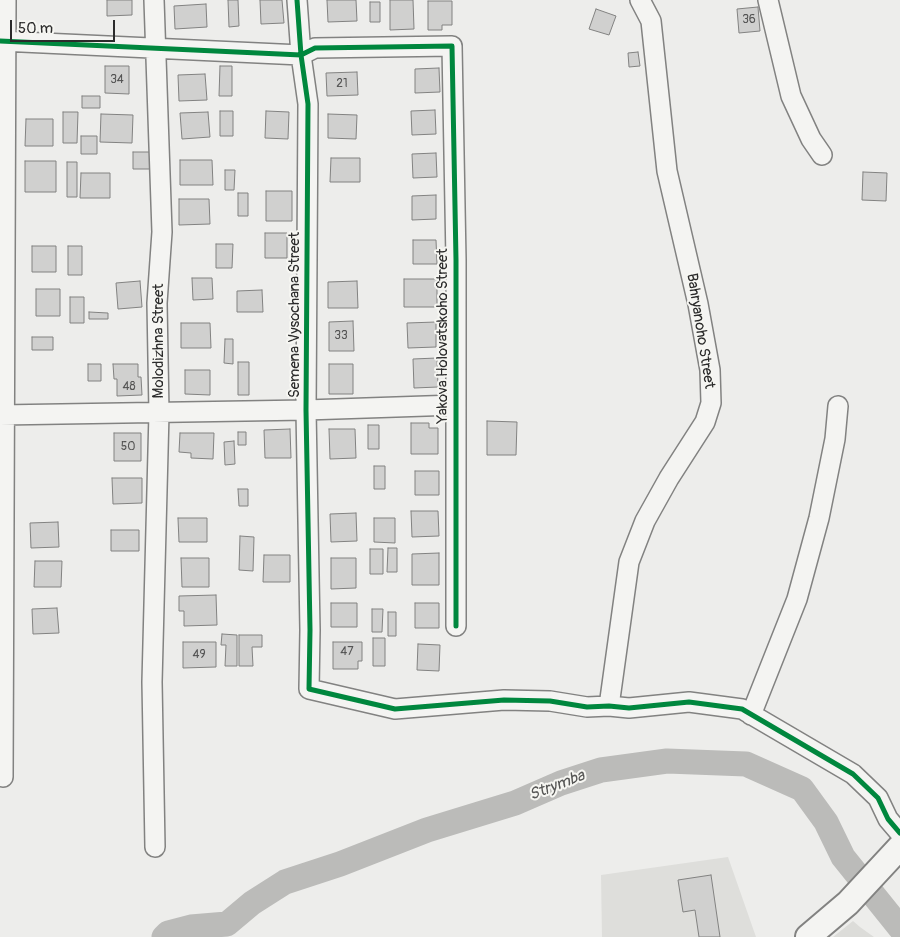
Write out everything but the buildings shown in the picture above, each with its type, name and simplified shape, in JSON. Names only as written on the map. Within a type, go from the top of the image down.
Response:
[{"type":"main road","points":[[808,937],[848,903],[900,847]]},
{"type":"street","points":[[3,777],[3,41],[6,0]]},
{"type":"street","name":"Molodizhna Street","points":[[154,0],[162,232],[157,303],[159,413],[152,682],[154,847]]},
{"type":"street","name":"Semena Vysochana Street","points":[[297,0],[301,55],[308,104],[306,410],[310,630],[309,689],[395,709],[504,700],[550,701],[587,707],[609,706]]},
{"type":"street","name":"Bahryanoho Street","points":[[609,706],[629,562],[645,521],[669,478],[705,422],[711,404],[710,370],[698,304],[667,171],[654,71],[651,20],[640,0]]},
{"type":"street","points":[[768,0],[791,96],[811,139],[822,156]]},
{"type":"street","points":[[3,41],[157,50],[301,55]]},
{"type":"street","name":"Yakova Holovatskoho Street","points":[[301,55],[315,48],[452,46],[456,260],[456,626]]},
{"type":"street","points":[[2,415],[306,410],[456,404]]},
{"type":"street","points":[[751,714],[797,599],[819,518],[835,439],[838,406]]},
{"type":"street","points":[[609,706],[641,708],[689,702],[742,709],[853,774],[878,798],[888,820],[900,833]]},
{"type":"shaded area","points":[[728,857],[756,937],[602,937],[601,875]]},
{"type":"shaded area","points":[[853,921],[860,927],[874,937],[833,937]]},
{"type":"waterway","name":"Strymba","points":[[164,937],[168,933],[191,927],[227,924],[252,903],[285,882],[340,864],[427,830],[515,803],[561,783],[601,770],[667,761],[746,764],[802,789],[826,822],[843,857],[900,928]]},
{"type":"cycle path","points":[[297,0],[301,55],[308,104],[306,410],[310,630],[309,689],[395,709],[504,700],[550,701],[587,707],[609,706],[629,708],[689,702],[742,709],[853,774],[878,798],[888,819],[900,833]]},
{"type":"cycle path","points":[[0,41],[301,55],[315,48],[452,46],[456,260],[456,626]]}]
